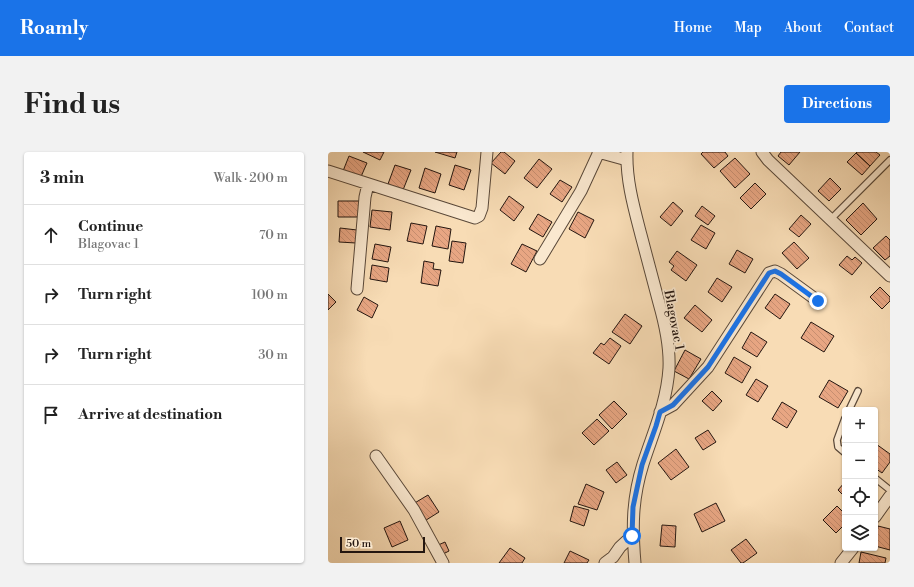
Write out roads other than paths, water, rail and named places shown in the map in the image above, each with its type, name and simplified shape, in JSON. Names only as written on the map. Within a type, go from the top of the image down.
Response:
[{"type":"street","points":[[328,171],[475,218],[479,216],[482,208],[486,152]]},
{"type":"street","points":[[540,259],[581,191],[599,152],[627,156]]},
{"type":"street","points":[[762,152],[768,160],[890,276]]},
{"type":"street","name":"Blagovac 1","points":[[627,156],[631,193],[637,220],[665,326],[669,368],[660,412],[642,465],[633,507],[632,536],[635,563]]},
{"type":"street","points":[[357,290],[365,197],[368,184]]},
{"type":"street","points":[[660,412],[673,405],[708,367],[769,273],[775,271],[781,274],[818,301]]},
{"type":"street","points":[[376,456],[414,510],[443,563]]},
{"type":"street","points":[[876,515],[890,496]]},
{"type":"street","points":[[605,563],[632,536]]},
{"type":"street","points":[[841,563],[851,551]]},
{"type":"lane","points":[[830,220],[890,160]]},
{"type":"lane","points":[[850,407],[858,391]]},
{"type":"lane","points":[[842,426],[837,440],[838,446],[842,451]]},
{"type":"lane","points":[[876,479],[890,490]]}]
